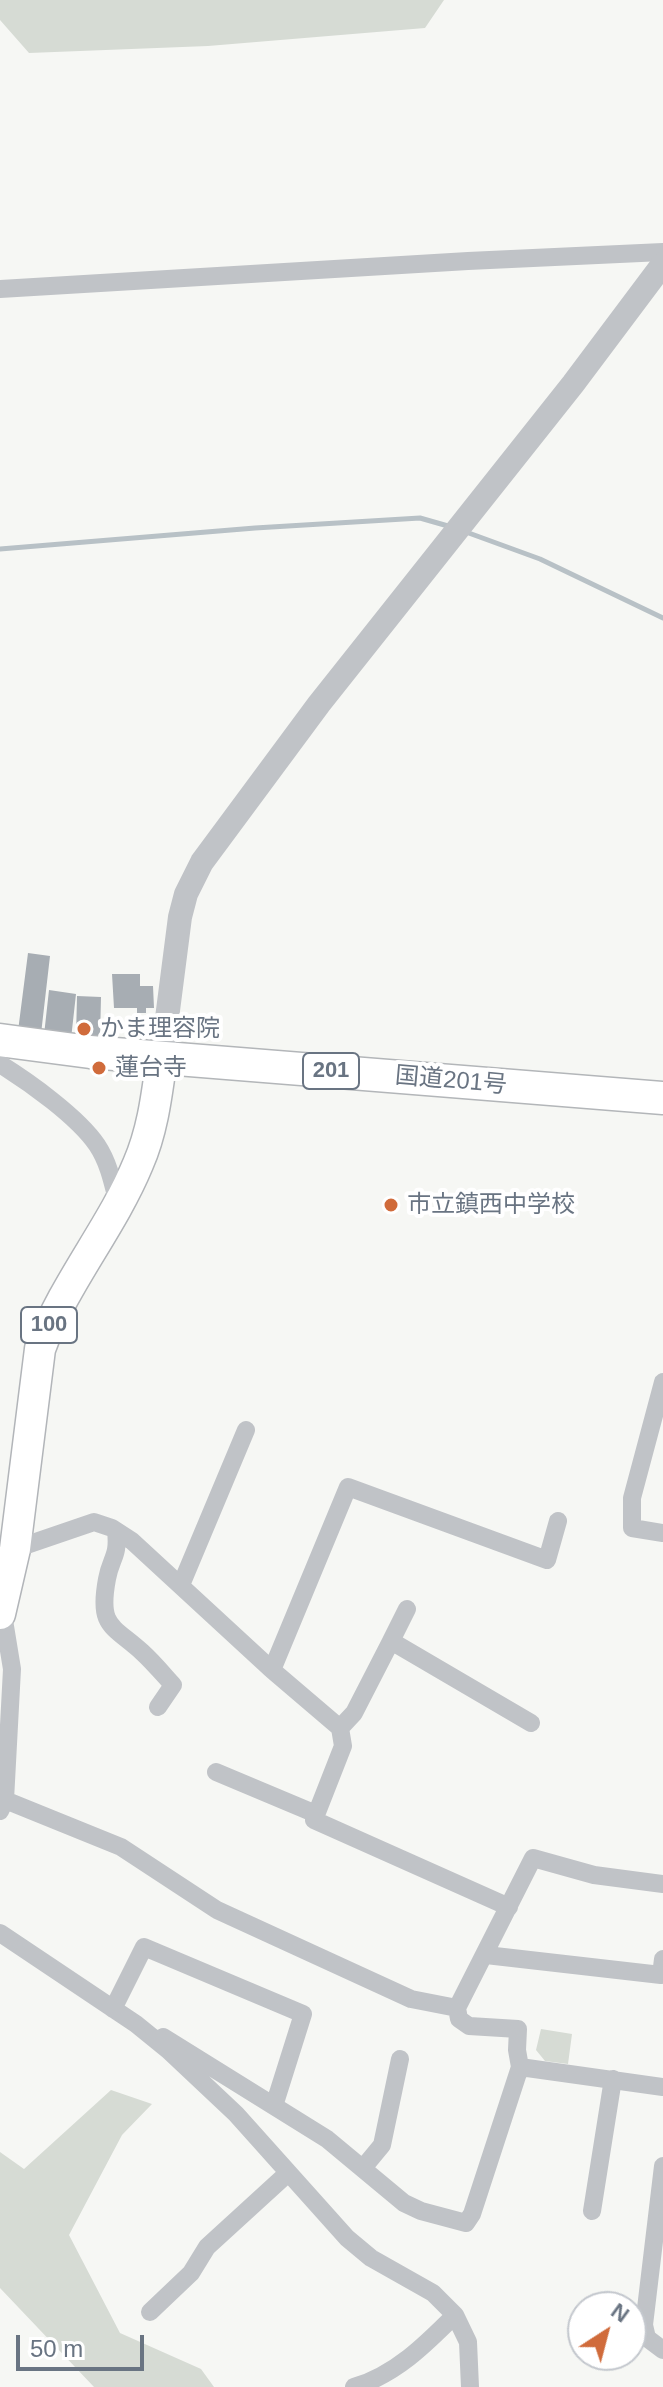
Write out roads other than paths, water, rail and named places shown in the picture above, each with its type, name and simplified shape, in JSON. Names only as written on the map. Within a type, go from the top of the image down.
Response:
[{"type":"highway","name":"国道201号","points":[[0,1040],[90,1052],[663,1098]]},
{"type":"main road","name":"100","points":[[1,1611],[15,1549],[40,1349],[48,1326],[139,1163],[153,1120],[162,1057]]},
{"type":"street","points":[[0,289],[663,252]]},
{"type":"street","points":[[162,1057],[180,917],[186,894],[202,862],[319,704],[573,384],[663,264]]},
{"type":"street","points":[[0,1064],[26,1080],[96,1144],[108,1167],[118,1204]]},
{"type":"street","points":[[663,1382],[632,1498],[632,1528],[663,1533]]},
{"type":"street","points":[[181,1585],[246,1430]]},
{"type":"street","points":[[272,1670],[348,1487],[547,1560],[558,1521]]},
{"type":"street","points":[[15,1549],[94,1522],[132,1541],[340,1728],[343,1746],[314,1820],[509,1907]]},
{"type":"street","points":[[116,1531],[118,1549],[107,1576],[104,1604],[108,1624],[142,1652],[173,1685],[158,1707]]},
{"type":"street","points":[[340,1728],[354,1713],[407,1609]]},
{"type":"street","points":[[1,1611],[12,1669],[3,1806],[121,1847],[217,1910],[411,1999],[457,2008]]},
{"type":"street","points":[[391,1641],[531,1723]]},
{"type":"street","points":[[216,1772],[316,1814]]},
{"type":"street","points":[[0,1933],[136,2024],[171,2040],[327,2139],[404,2203],[466,2223],[472,2214],[520,2067],[518,2029],[469,2026],[459,2019],[457,2008],[533,1858],[594,1875],[663,1884]]},
{"type":"street","points":[[113,2009],[144,1947],[303,2014],[274,2106]]},
{"type":"street","points":[[486,1955],[661,1975],[663,1959]]},
{"type":"street","points":[[136,2024],[236,2114],[347,2238],[371,2258],[433,2293],[455,2315],[468,2342],[470,2387]]},
{"type":"street","points":[[363,2168],[382,2145],[400,2059]]},
{"type":"street","points":[[520,2067],[663,2087]]},
{"type":"street","points":[[592,2211],[613,2079]]},
{"type":"street","points":[[663,2166],[644,2325],[647,2338],[663,2350]]},
{"type":"street","points":[[150,2312],[191,2273],[207,2247],[288,2173]]},
{"type":"street","points":[[354,2387],[412,2357],[455,2315]]},
{"type":"waterway","points":[[0,549],[420,518],[448,526]]},
{"type":"waterway","points":[[466,532],[540,559],[663,618]]},
{"type":"place","name":"かま理容院","points":[[84,1029]]},
{"type":"place","name":"蓮台寺","points":[[99,1068]]},
{"type":"place","name":"市立鎮西中学校","points":[[391,1205]]}]
